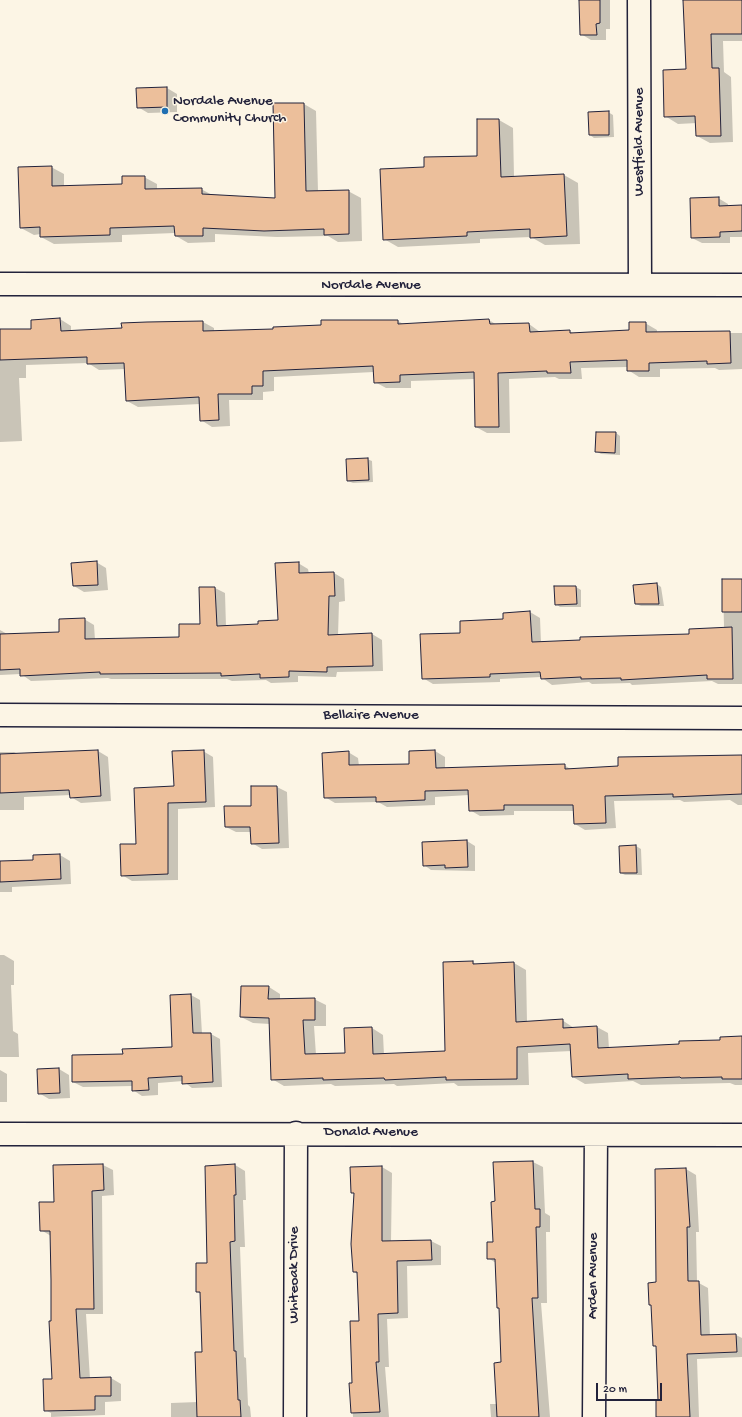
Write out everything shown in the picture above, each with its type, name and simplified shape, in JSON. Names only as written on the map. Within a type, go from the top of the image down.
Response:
[{"type":"street","name":"Westfield Avenue","points":[[639,0],[640,285]]},
{"type":"street","name":"Nordale Avenue","points":[[0,284],[742,286]]},
{"type":"street","name":"Bellaire Avenue","points":[[0,714],[742,718]]},
{"type":"street","name":"Donald Avenue","points":[[0,1134],[296,1133],[742,1135]]},
{"type":"street","name":"Whiteoak Drive","points":[[295,1417],[296,1133]]},
{"type":"street","name":"Arden Avenue","points":[[594,1417],[596,1135]]},
{"type":"building","points":[[579,0],[600,0],[600,23],[596,24],[597,35],[580,35]]},
{"type":"building","points":[[683,0],[742,0],[742,34],[711,34],[712,68],[719,68],[721,136],[696,136],[695,116],[664,117],[663,70],[686,69]]},
{"type":"building","points":[[167,87],[167,107],[137,108],[136,88]]},
{"type":"building","points":[[273,103],[304,103],[306,191],[349,190],[349,234],[324,235],[324,229],[264,231],[203,228],[203,236],[175,236],[174,226],[110,228],[110,235],[40,237],[40,227],[20,228],[18,167],[52,166],[52,186],[122,184],[122,176],[145,176],[145,189],[202,188],[202,194],[275,198]]},
{"type":"building","points":[[609,111],[609,135],[589,135],[588,112]]},
{"type":"building","points":[[477,119],[499,119],[501,177],[564,174],[567,236],[530,238],[530,229],[467,232],[467,236],[383,240],[380,169],[424,167],[424,157],[477,156]]},
{"type":"building","points":[[719,197],[719,206],[742,205],[742,231],[720,232],[720,237],[691,238],[690,198]]},
{"type":"building","points":[[60,318],[61,331],[122,328],[121,323],[147,322],[203,321],[203,331],[273,329],[273,327],[321,325],[321,320],[398,320],[398,324],[489,319],[490,324],[529,323],[530,332],[570,330],[570,333],[629,330],[629,322],[646,322],[646,332],[730,331],[731,363],[707,364],[707,361],[649,363],[649,371],[627,371],[627,360],[570,362],[571,373],[547,373],[547,371],[498,373],[499,427],[475,427],[474,372],[400,375],[400,382],[374,383],[373,366],[263,371],[263,386],[252,386],[252,394],[218,394],[219,420],[200,421],[199,397],[126,401],[124,363],[87,364],[87,357],[0,360],[0,329],[31,329],[31,320]]},
{"type":"building","points":[[596,432],[616,432],[615,453],[595,452]]},
{"type":"building","points":[[368,458],[369,480],[347,481],[346,459]]},
{"type":"building","points":[[97,561],[98,585],[73,586],[71,563]]},
{"type":"building","points":[[299,562],[299,573],[334,572],[335,596],[329,596],[328,635],[372,633],[373,666],[327,667],[327,672],[289,671],[289,677],[260,678],[260,674],[221,676],[221,673],[100,674],[100,672],[20,676],[20,669],[0,670],[0,634],[59,632],[59,619],[85,618],[85,639],[179,637],[179,624],[200,624],[199,587],[215,587],[217,626],[258,624],[258,621],[278,620],[275,563]]},
{"type":"building","points":[[722,579],[742,579],[742,612],[722,612]]},
{"type":"building","points":[[657,583],[659,604],[635,604],[633,585]]},
{"type":"building","points":[[554,586],[576,586],[577,604],[555,605]]},
{"type":"building","points":[[530,611],[532,642],[580,640],[580,637],[689,634],[689,629],[732,627],[733,679],[707,679],[707,675],[621,680],[621,678],[581,679],[581,677],[541,679],[540,672],[490,674],[490,677],[422,679],[420,634],[460,633],[460,621],[503,619],[503,613]]},
{"type":"building","points":[[98,750],[101,796],[70,798],[69,790],[0,793],[0,754]]},
{"type":"building","points":[[204,750],[206,802],[168,803],[168,874],[121,876],[120,844],[136,844],[134,788],[174,786],[172,751]]},
{"type":"building","points":[[435,750],[436,768],[565,764],[565,769],[618,766],[618,757],[742,755],[742,794],[673,797],[673,794],[605,796],[606,823],[574,824],[573,805],[504,805],[504,810],[469,811],[468,790],[425,791],[425,800],[376,802],[376,797],[324,798],[322,753],[349,751],[349,765],[409,764],[409,751]]},
{"type":"building","points":[[251,786],[277,786],[279,843],[251,844],[250,827],[225,827],[224,806],[251,806]]},
{"type":"building","points":[[467,840],[468,867],[445,868],[445,865],[423,866],[422,842]]},
{"type":"building","points":[[636,845],[637,873],[620,873],[619,846]]},
{"type":"building","points":[[60,854],[61,879],[0,882],[0,861],[33,860],[33,855]]},
{"type":"building","points":[[473,961],[473,964],[514,962],[516,1022],[563,1019],[563,1028],[597,1026],[598,1048],[679,1044],[679,1041],[720,1040],[720,1037],[742,1036],[742,1079],[722,1079],[722,1077],[680,1077],[628,1079],[628,1074],[572,1077],[570,1044],[517,1047],[517,1079],[446,1080],[446,1077],[385,1080],[384,1078],[323,1080],[323,1078],[271,1080],[269,1018],[240,1017],[241,986],[269,986],[268,999],[315,998],[315,1020],[303,1020],[305,1054],[345,1053],[344,1028],[372,1027],[373,1054],[445,1051],[443,962]]},
{"type":"building","points":[[191,994],[193,1033],[211,1033],[213,1082],[182,1084],[182,1076],[148,1078],[149,1090],[132,1091],[132,1081],[72,1082],[72,1055],[123,1054],[122,1049],[172,1047],[170,995]]},
{"type":"building","points":[[59,1068],[60,1093],[38,1094],[37,1069]]},
{"type":"building","points":[[533,1161],[535,1209],[540,1209],[540,1227],[536,1227],[538,1298],[532,1298],[539,1417],[497,1417],[494,1363],[501,1362],[499,1308],[497,1308],[495,1259],[487,1259],[487,1242],[493,1242],[491,1202],[495,1201],[493,1162]]},
{"type":"building","points":[[103,1164],[104,1190],[92,1191],[94,1309],[76,1309],[80,1378],[111,1377],[111,1396],[95,1396],[95,1410],[44,1411],[43,1379],[52,1379],[49,1321],[51,1321],[50,1231],[40,1231],[39,1202],[54,1202],[53,1165]]},
{"type":"building","points":[[235,1164],[235,1241],[230,1242],[234,1351],[236,1351],[238,1400],[240,1400],[241,1417],[197,1417],[195,1352],[202,1352],[200,1292],[196,1292],[196,1263],[207,1263],[205,1166]]},
{"type":"building","points":[[382,1166],[382,1241],[431,1240],[432,1260],[397,1261],[398,1313],[378,1314],[379,1362],[376,1362],[380,1412],[351,1413],[349,1383],[352,1383],[350,1321],[359,1321],[357,1272],[353,1272],[351,1244],[354,1193],[351,1193],[350,1167]]},
{"type":"building","points":[[686,1168],[690,1227],[687,1227],[688,1281],[699,1281],[701,1335],[736,1334],[737,1352],[687,1354],[690,1417],[656,1417],[656,1400],[658,1400],[656,1346],[653,1346],[651,1305],[649,1305],[648,1283],[656,1282],[655,1169]]},
{"type":"place","name":"Nordale Avenue Community Church","points":[[165,111]]}]
